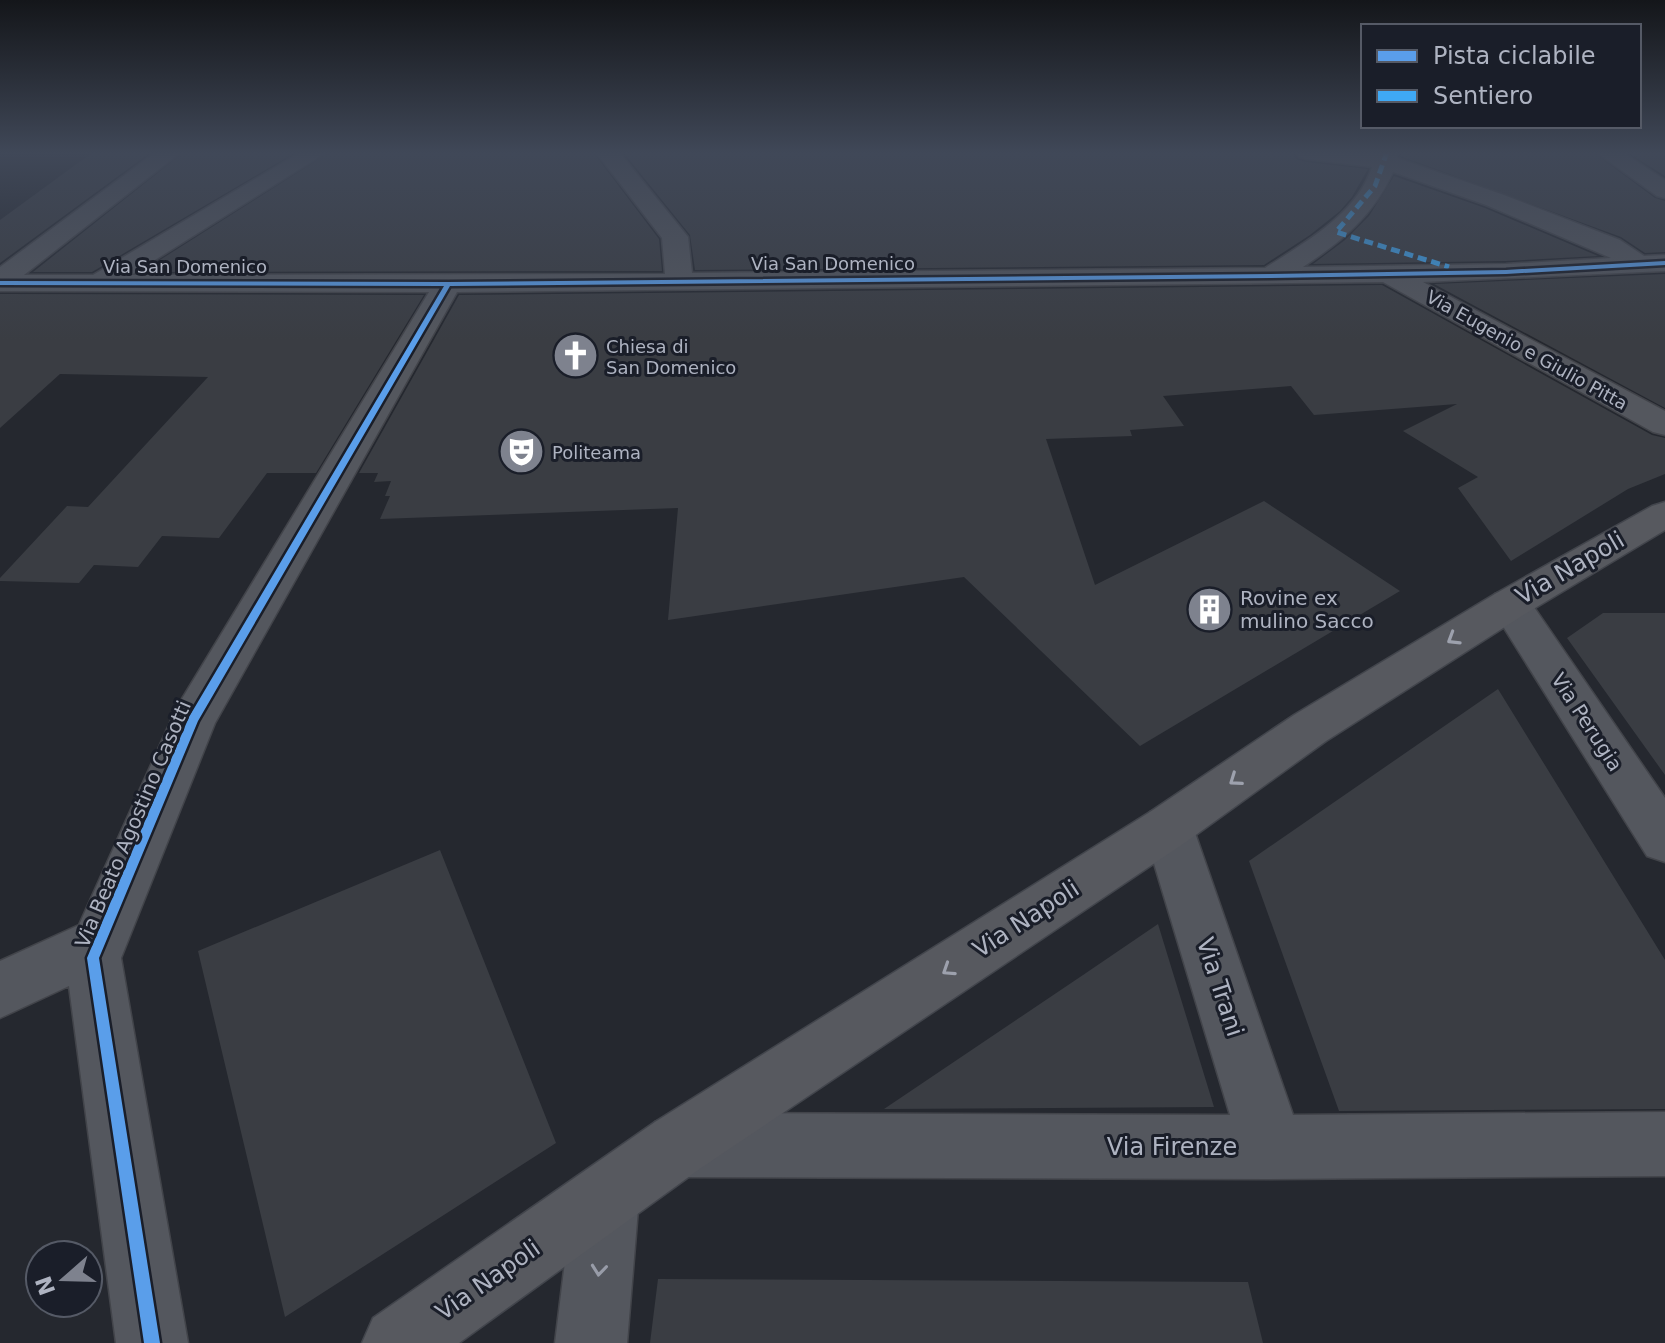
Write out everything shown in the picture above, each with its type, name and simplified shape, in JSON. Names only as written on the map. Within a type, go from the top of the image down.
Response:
[{"type":"main road","name":"Via Napoli","points":[[398,1343],[678,1145],[1168,827],[1310,728],[1510,604],[1665,514]]},
{"type":"street","points":[[4,285],[92,215]]},
{"type":"street","points":[[102,281],[212,215]]},
{"type":"street","points":[[657,215],[675,237],[679,280]]},
{"type":"street","points":[[1271,276],[1336,232],[1353,215]]},
{"type":"street","points":[[1532,215],[1652,264]]},
{"type":"street","points":[[1336,232],[1469,273]]},
{"type":"street","name":"Via San Domenico","points":[[4,285],[102,281],[448,284],[1271,276],[1469,273],[1652,264]]},
{"type":"street","name":"Via Eugenio e Giulio Pitta","points":[[1388,274],[1665,425]]},
{"type":"street","name":"Via Beato Agostino Casotti","points":[[152,1343],[93,958],[193,720],[448,284]]},
{"type":"street","name":"Via Perugia","points":[[1510,604],[1665,840]]},
{"type":"street","name":"Via Trani","points":[[1168,827],[1272,1147]]},
{"type":"street","points":[[0,990],[100,943]]},
{"type":"street","name":"Via Firenze","points":[[678,1145],[1272,1147],[1665,1144]]},
{"type":"street","points":[[591,1343],[606,1197]]},
{"type":"building","points":[[7,215],[66,215],[0,263],[0,220]]},
{"type":"building","points":[[105,215],[189,215],[92,272],[33,272]]},
{"type":"building","points":[[231,215],[641,215],[659,239],[662,271],[141,272]]},
{"type":"building","points":[[674,215],[1335,215],[1264,265],[695,270],[690,235]]},
{"type":"building","points":[[1501,215],[1598,256],[1506,261],[1313,264],[1345,240],[1369,216]]},
{"type":"building","points":[[1560,215],[1665,215],[1665,252],[1645,253],[1621,237]]},
{"type":"building","points":[[1665,274],[1665,408],[1434,284]]},
{"type":"building","points":[[1382,285],[1652,435],[1665,438],[1665,474],[1628,489],[1511,561],[1458,488],[1478,477],[1403,431],[1457,404],[1314,415],[1291,386],[1163,396],[1184,426],[1130,430],[1132,436],[1046,439],[1095,585],[1264,501],[1400,591],[1140,746],[964,577],[668,620],[678,508],[380,519],[390,496],[385,496],[391,481],[374,482],[378,473],[359,473],[459,295]]},
{"type":"building","points":[[0,294],[424,295],[316,473],[267,473],[219,538],[162,536],[138,567],[94,565],[79,583],[0,581],[0,578],[67,506],[88,507],[208,377],[60,374],[0,428]]},
{"type":"building","points":[[1603,613],[1665,613],[1665,775],[1567,638]]},
{"type":"building","points":[[1498,689],[1665,960],[1665,1109],[1339,1111],[1249,861]]},
{"type":"building","points":[[440,850],[556,1143],[285,1317],[198,951]]},
{"type":"building","points":[[1158,924],[1214,1107],[884,1109],[1083,975]]},
{"type":"building","points":[[658,1279],[1248,1282],[1263,1343],[650,1343]]},
{"type":"marked path","points":[[1352,215],[1336,232],[1449,267]]},
{"type":"cycle path","points":[[0,283],[448,284],[1271,276],[1506,272],[1665,263]]},
{"type":"cycle path","points":[[152,1343],[93,958],[193,720],[448,284]]},
{"type":"place","name":"Chiesa di San Domenico","points":[[575,356]]},
{"type":"place","name":"Politeama","points":[[521,452]]},
{"type":"place","name":"Rovine ex mulino Sacco","points":[[1209,609]]}]
